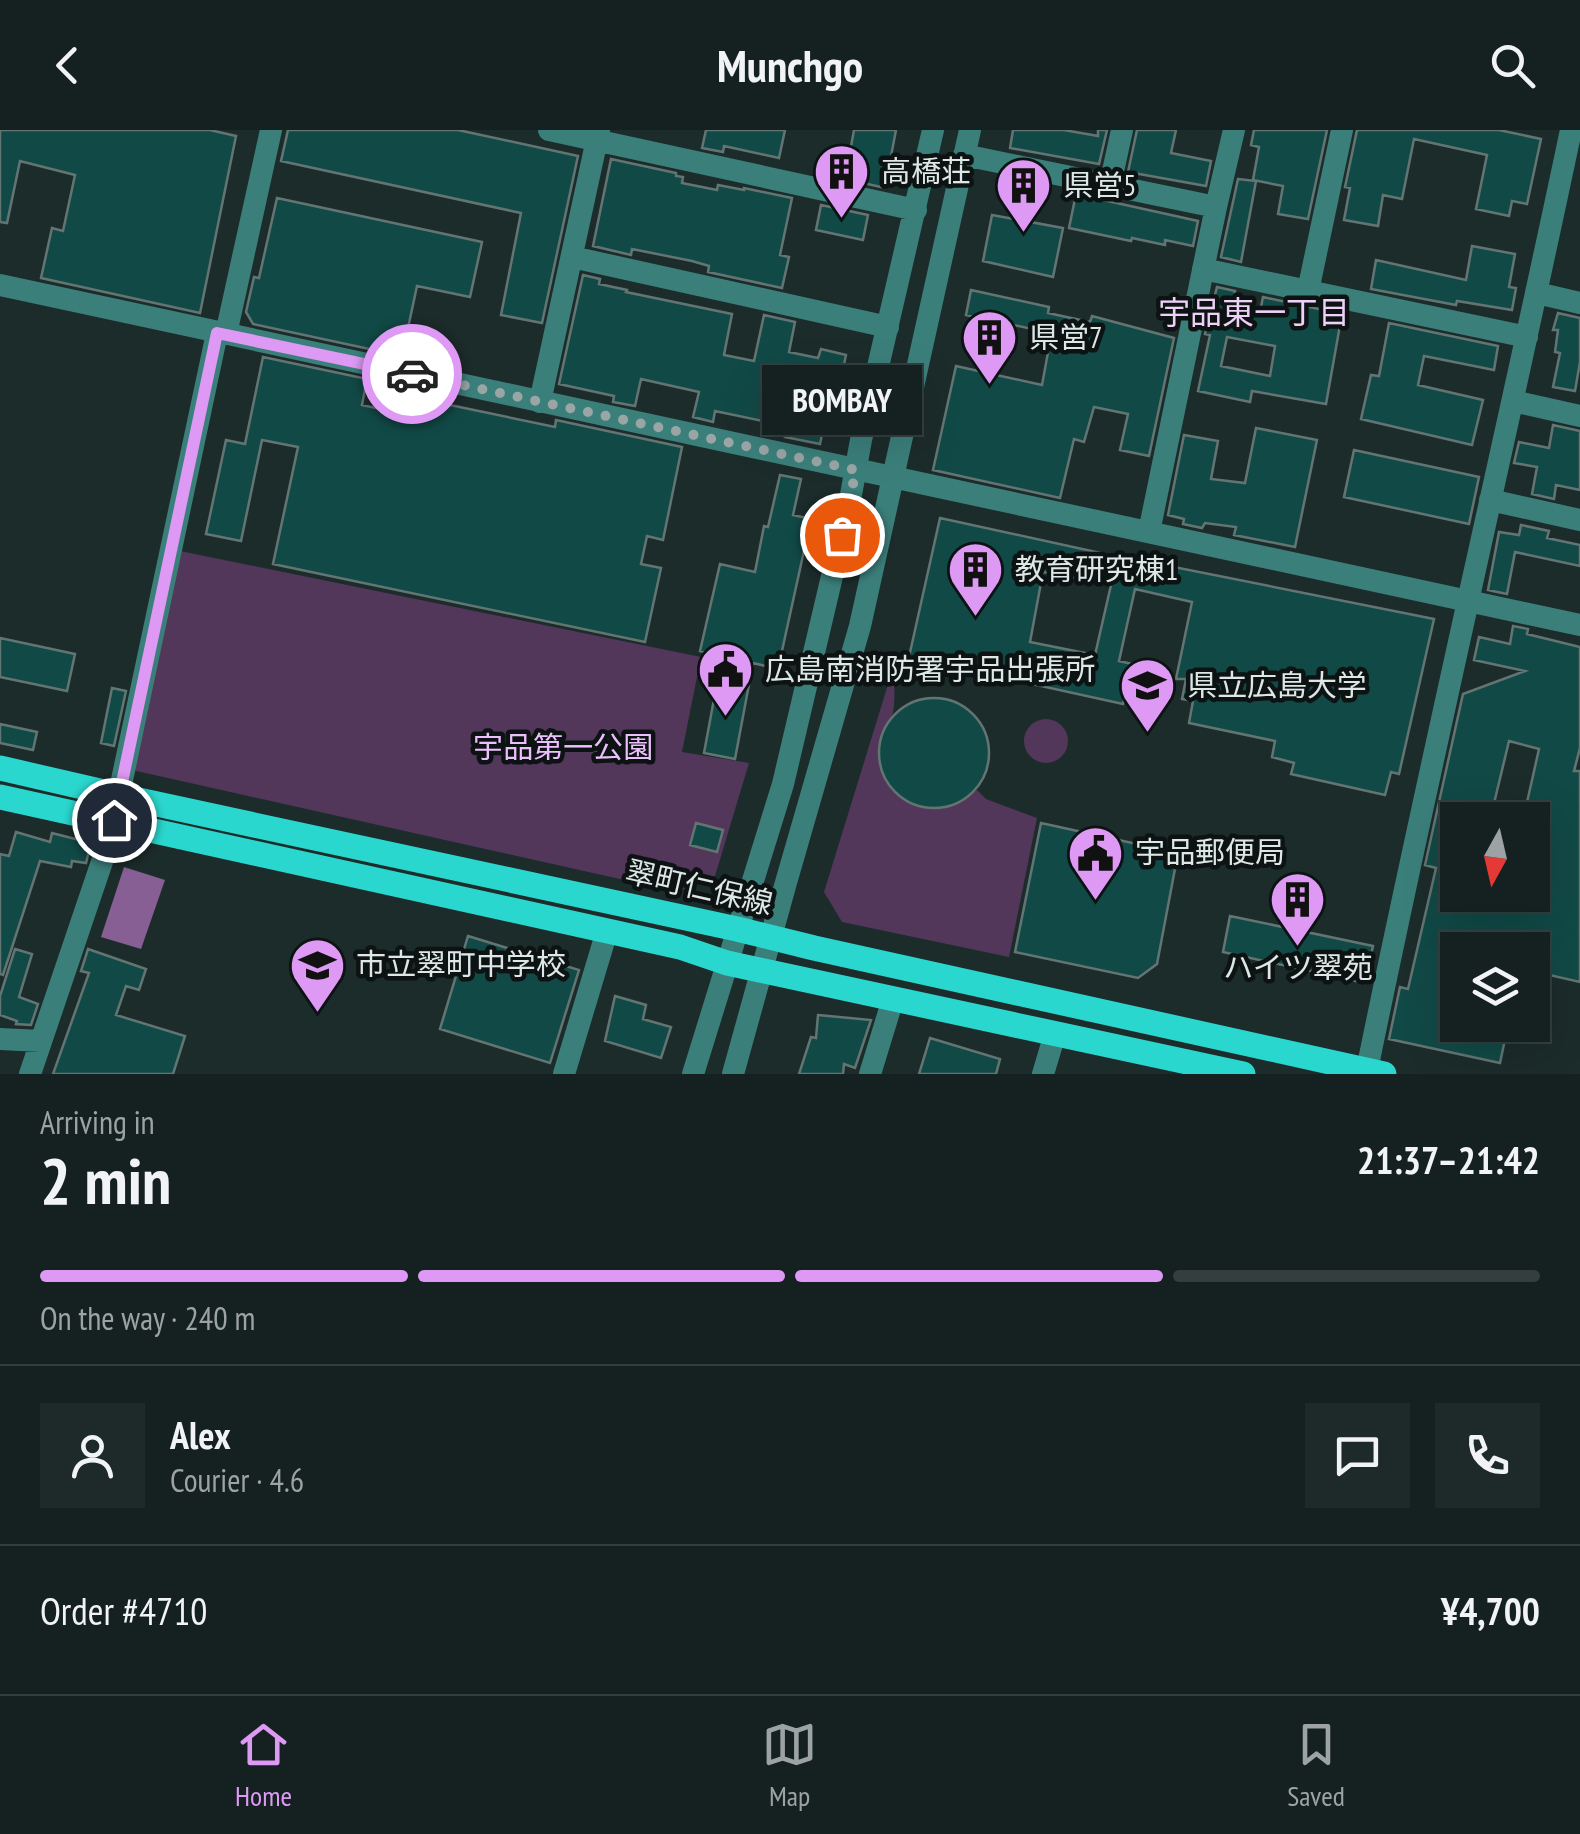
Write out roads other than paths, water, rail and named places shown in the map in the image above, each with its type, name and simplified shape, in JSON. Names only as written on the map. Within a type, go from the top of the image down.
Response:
[{"type":"main road","name":"翠町仁保線","points":[[0,768],[116,808],[606,932],[680,947],[727,963],[1244,1074]]},
{"type":"main road","name":"翠町仁保線","points":[[0,796],[116,808],[736,928],[1369,1073]]},
{"type":"street","points":[[30,1074],[109,841],[221,333],[271,130]]},
{"type":"street","points":[[549,130],[598,135],[916,210]]},
{"type":"street","points":[[693,1074],[783,784],[933,130]]},
{"type":"street","points":[[734,1074],[860,626],[970,130]]},
{"type":"street","points":[[1110,185],[1122,130]]},
{"type":"street","points":[[1149,532],[1234,130]]},
{"type":"street","points":[[1308,291],[1342,130]]},
{"type":"street","points":[[1369,1073],[1490,500],[1537,293],[1569,191],[1570,130]]},
{"type":"street","points":[[540,402],[598,135]]},
{"type":"street","points":[[964,155],[1216,207]]},
{"type":"street","points":[[572,257],[888,327]]},
{"type":"street","points":[[1203,269],[1527,337]]},
{"type":"street","points":[[0,285],[1580,626]]},
{"type":"street","points":[[1537,293],[1580,303]]},
{"type":"street","points":[[1513,401],[1580,416]]},
{"type":"street","points":[[1490,500],[1580,520]]},
{"type":"street","points":[[564,1074],[606,932]]},
{"type":"street","points":[[870,1074],[892,999]]},
{"type":"street","points":[[1044,1074],[1056,1034]]},
{"type":"street","points":[[0,1039],[41,1041]]},
{"type":"place","name":"高橋荘","points":[[842,221]]},
{"type":"place","name":"県営5","points":[[1024,235]]},
{"type":"place","name":"県営7","points":[[990,387]]},
{"type":"place","name":"BOMBAY","points":[[842,535]]},
{"type":"place","name":"教育研究棟1","points":[[976,619]]},
{"type":"place","name":"広島南消防署宇品出張所","points":[[726,719]]},
{"type":"place","name":"県立広島大学","points":[[1148,735]]},
{"type":"place","name":"宇品郵便局","points":[[1096,902]]},
{"type":"place","name":"ハイツ翠苑","points":[[1298,949]]},
{"type":"place","name":"市立翠町中学校","points":[[317,1014]]},
{"type":"district","name":"宇品東一丁目","points":[[1254,313]]},
{"type":"park label","name":"宇品第一公園","points":[[563,748]]}]
